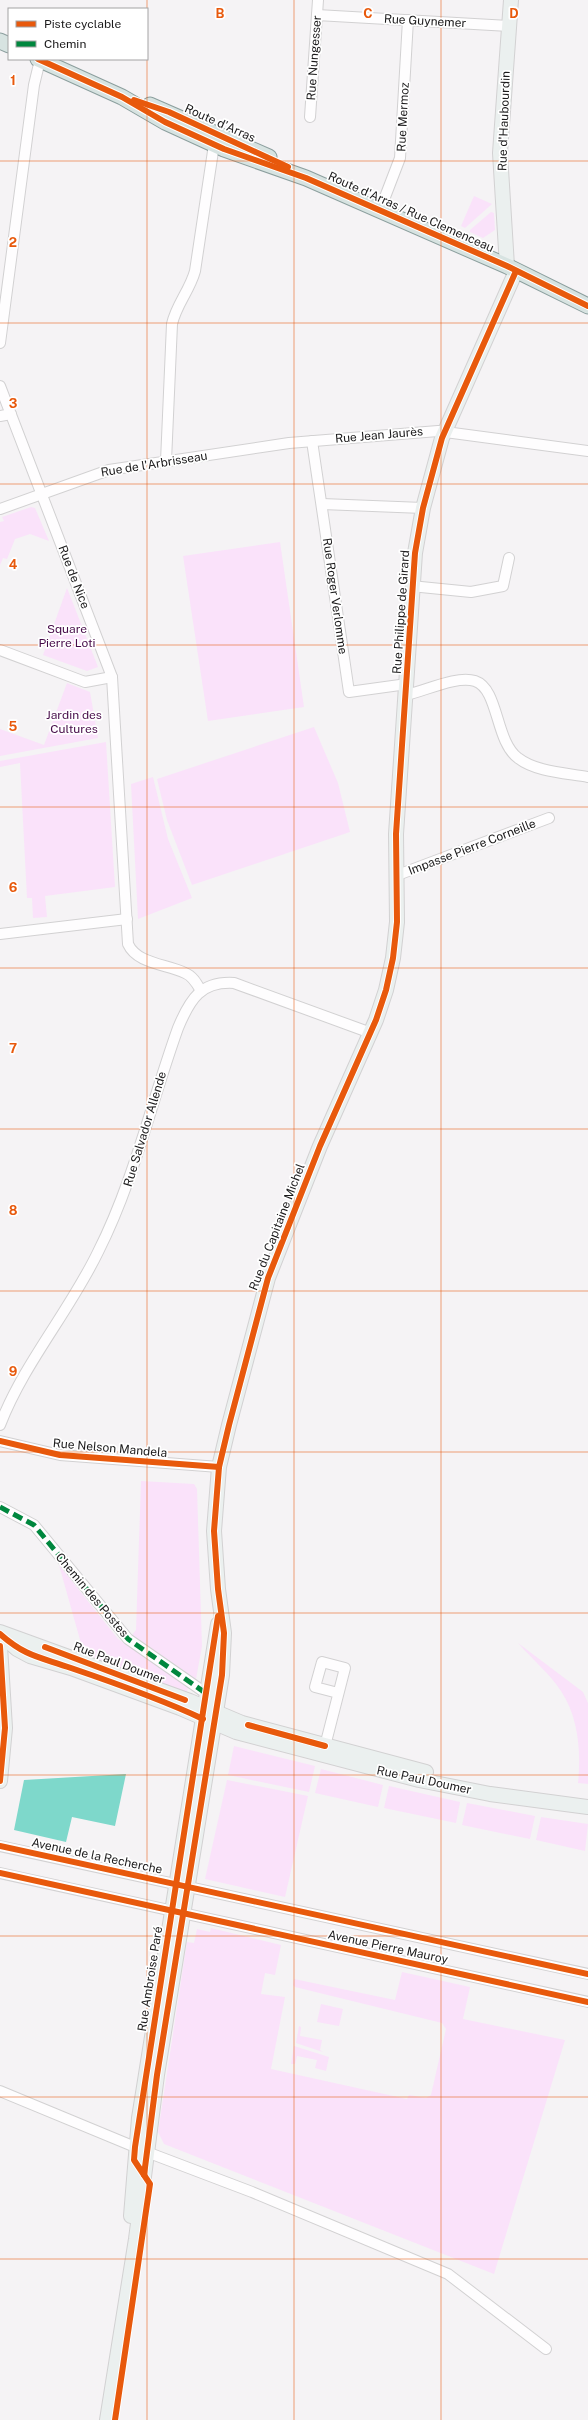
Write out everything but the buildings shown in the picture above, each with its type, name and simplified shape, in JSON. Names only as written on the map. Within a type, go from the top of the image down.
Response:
[{"type":"main road","name":"Rue d'Haubourdin","points":[[511,0],[500,153],[512,268]]},
{"type":"main road","name":"Route d'Arras / Rue Clemenceau","points":[[41,60],[122,97],[152,115],[215,139],[245,158],[306,178],[512,268],[588,306]]},
{"type":"main road","name":"Rue Philippe de Girard","points":[[395,876],[396,834],[407,689],[411,586],[414,553],[423,508],[444,431],[512,268]]},
{"type":"main road","name":"Rue du Capitaine Michel","points":[[209,1712],[225,1642],[218,1596],[214,1531],[220,1468],[268,1278],[318,1153],[371,1033],[385,996],[393,958],[397,922],[395,876]]},
{"type":"main road","name":"Rue du Capitaine Michel","points":[[209,1712],[217,1629],[218,1596]]},
{"type":"main road","name":"Rue Paul Doumer","points":[[0,1633],[17,1649],[30,1656],[242,1723],[325,1746],[537,1799]]},
{"type":"main road","points":[[0,1646],[5,1728],[0,1781]]},
{"type":"main road","name":"Rue Paul Doumer","points":[[209,1712],[394,1775],[490,1794],[537,1799],[588,1807]]},
{"type":"main road","name":"Rue Ambroise Paré","points":[[107,2420],[136,2239],[141,2149],[209,1712]]},
{"type":"street","name":"Rue Nungesser","points":[[310,117],[318,0]]},
{"type":"street","name":"Rue Guynemer","points":[[317,15],[509,26]]},
{"type":"street","name":"Rue Mermoz","points":[[380,210],[400,158],[408,20]]},
{"type":"street","points":[[0,343],[2,303],[39,60]]},
{"type":"street","points":[[166,461],[172,324],[175,313],[189,287],[195,271],[215,139]]},
{"type":"street","name":"Rue de Nice","points":[[0,386],[112,677],[128,944],[132,952],[140,957],[186,973],[192,978],[201,991]]},
{"type":"street","points":[[0,416],[11,414]]},
{"type":"street","name":"Rue Jean Jaurès","points":[[242,450],[312,441],[444,431],[588,451]]},
{"type":"street","name":"Rue Roger Verlomme","points":[[312,441],[349,692],[407,689]]},
{"type":"street","name":"Rue de l'Arbrisseau","points":[[0,509],[98,473],[242,450]]},
{"type":"street","points":[[322,504],[423,508]]},
{"type":"street","points":[[411,586],[471,592],[503,586],[509,558]]},
{"type":"street","points":[[0,650],[85,682],[112,677]]},
{"type":"street","points":[[407,689],[455,681],[474,680],[486,689],[506,744],[518,758],[534,766],[588,777]]},
{"type":"street","name":"Impasse Pierre Corneille","points":[[395,876],[549,818]]},
{"type":"street","points":[[0,934],[127,919]]},
{"type":"street","name":"Rue Salvador Allende","points":[[0,1426],[22,1378],[78,1292],[109,1230],[125,1192],[164,1067],[190,1002],[201,991],[216,983],[234,983],[371,1033]]},
{"type":"street","name":"Rue Nelson Mandela","points":[[0,1441],[60,1455],[220,1468]]},
{"type":"street","name":"Chemin des Postes","points":[[0,1507],[34,1525],[128,1639],[209,1712]]},
{"type":"street","points":[[325,1746],[338,1693]]},
{"type":"street","name":"Avenue de la Recherche","points":[[0,1846],[183,1885]]},
{"type":"street","points":[[0,1873],[178,1912]]},
{"type":"street","name":"Avenue Pierre Mauroy","points":[[183,1885],[588,1974]]},
{"type":"street","name":"Avenue Pierre Mauroy","points":[[178,1912],[588,2002]]},
{"type":"street","points":[[0,2092],[252,2192],[448,2274],[546,2349]]},
{"type":"green space","points":[[474,196],[492,204],[465,228],[461,226]]},
{"type":"green space","points":[[491,212],[494,213],[495,230],[483,238],[470,232],[470,230]]},
{"type":"green space","points":[[31,507],[35,508],[49,541],[30,534],[15,539],[7,559],[3,558],[0,565],[0,522],[4,521],[2,517]]},
{"type":"green space","points":[[280,542],[304,707],[208,721],[183,556]]},
{"type":"green space","name":"Square Pierre Loti","points":[[67,588],[98,667],[87,671],[43,655]]},
{"type":"green space","name":"Jardin des Cultures","points":[[67,683],[90,692],[98,738],[0,756],[0,729],[44,745]]},
{"type":"green space","points":[[314,727],[338,783],[350,832],[192,885],[167,820],[157,779]]},
{"type":"green space","points":[[106,742],[115,887],[45,896],[47,917],[33,918],[32,898],[27,898],[20,763],[0,767],[0,761]]},
{"type":"green space","points":[[153,777],[168,839],[192,898],[138,919],[131,784]]},
{"type":"green space","points":[[141,1481],[194,1484],[197,1489],[202,1646],[196,1679],[132,1635],[136,1630]]},
{"type":"green space","points":[[59,1565],[118,1639],[189,1686],[186,1693],[84,1654]]},
{"type":"green space","points":[[518,1643],[583,1692],[588,1703],[588,1784],[578,1783],[579,1748],[575,1724],[567,1701],[552,1679]]},
{"type":"green space","points":[[234,1746],[315,1766],[309,1792],[228,1775]]},
{"type":"green space","points":[[321,1769],[383,1785],[378,1807],[315,1793]]},
{"type":"green space","points":[[227,1780],[308,1796],[285,1897],[205,1879]]},
{"type":"green space","points":[[389,1786],[460,1802],[456,1823],[384,1808]]},
{"type":"green space","points":[[467,1803],[535,1816],[530,1839],[462,1825]]},
{"type":"green space","points":[[541,1817],[588,1824],[585,1851],[536,1840]]},
{"type":"green space","points":[[211,1928],[281,1945],[275,1975],[265,1973],[261,1994],[285,1997],[271,2069],[407,2099],[409,2095],[426,2098],[431,2095],[446,2029],[442,2023],[295,1987],[293,1985],[294,1979],[395,2000],[402,1972],[470,1987],[463,2019],[565,2040],[494,2274],[164,2144],[158,2132],[187,1942],[194,1943],[197,1929],[210,1932]]},
{"type":"green space","points":[[321,2004],[343,2009],[339,2026],[317,2022]]},
{"type":"green space","points":[[299,2026],[301,2027],[300,2036],[322,2040],[320,2050],[323,2052],[296,2043]]},
{"type":"green space","points":[[294,2046],[329,2057],[326,2071],[315,2068],[317,2060],[297,2056],[295,2064],[291,2064]]},
{"type":"shaded area","points":[[126,1774],[115,1826],[72,1817],[66,1842],[14,1830],[24,1780]]},
{"type":"marked path","points":[[0,1507],[34,1525],[128,1639],[207,1694]]},
{"type":"cycle path","points":[[40,60],[122,97],[165,122],[224,149],[306,178],[507,266],[588,306]]},
{"type":"cycle path","name":"Route d'Arras","points":[[134,100],[169,112],[288,167]]},
{"type":"cycle path","points":[[144,2175],[157,2075],[222,1675],[224,1633],[218,1589],[214,1531],[219,1467],[268,1278],[320,1146],[376,1020],[386,990],[393,958],[397,922],[396,834],[415,553],[423,508],[442,438],[516,271]]},
{"type":"cycle path","points":[[0,1441],[60,1455],[219,1467]]},
{"type":"cycle path","points":[[115,2420],[150,2184],[134,2160],[135,2147],[218,1616]]},
{"type":"cycle path","points":[[0,1634],[9,1642],[34,1656],[138,1692],[203,1719]]},
{"type":"cycle path","points":[[0,1646],[5,1728],[0,1781]]},
{"type":"cycle path","points":[[45,1647],[185,1700]]},
{"type":"cycle path","points":[[248,1725],[325,1746]]},
{"type":"cycle path","points":[[0,1846],[588,1974]]},
{"type":"cycle path","points":[[0,1873],[588,2002]]}]
